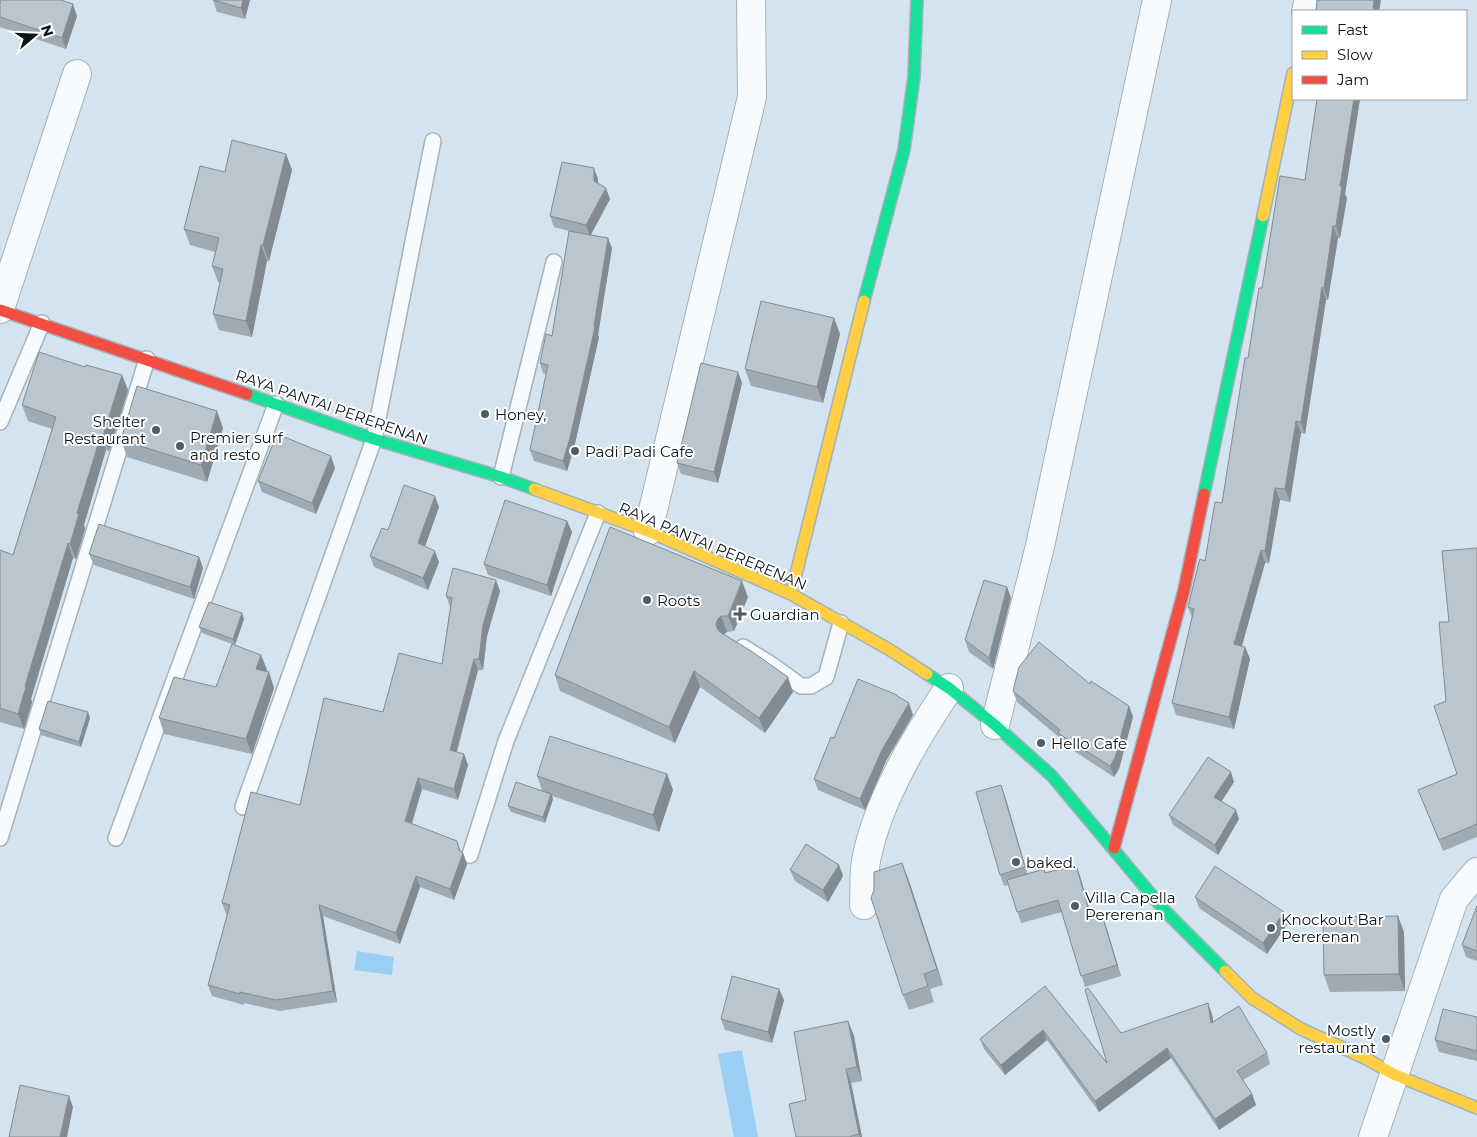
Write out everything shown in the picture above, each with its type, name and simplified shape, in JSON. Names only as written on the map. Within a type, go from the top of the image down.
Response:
[{"type":"street","points":[[648,531],[752,97],[751,0]]},
{"type":"street","points":[[791,594],[904,150],[914,77],[917,0]]},
{"type":"street","points":[[995,725],[1040,546],[1157,0]]},
{"type":"street","points":[[0,310],[77,74]]},
{"type":"street","points":[[1114,848],[1184,590],[1292,78]]},
{"type":"street","name":"RAYA PANTAI PERERENAN","points":[[0,310],[147,359],[374,439],[501,477],[648,531],[791,594],[890,650],[950,688],[995,725],[1052,776],[1165,911],[1252,998],[1294,1025],[1365,1058],[1393,1074],[1477,1108]]},
{"type":"street","points":[[864,905],[866,857],[875,824],[900,770],[921,731],[950,688]]},
{"type":"street","points":[[1373,1137],[1454,900],[1477,872]]},
{"type":"lane","points":[[243,807],[374,439],[433,141]]},
{"type":"lane","points":[[501,477],[554,262]]},
{"type":"lane","points":[[0,422],[42,323]]},
{"type":"lane","points":[[0,838],[147,359]]},
{"type":"lane","points":[[116,838],[276,404]]},
{"type":"lane","points":[[470,855],[506,741],[598,513]]},
{"type":"lane","points":[[731,640],[802,686],[811,686],[826,677],[841,623]]},
{"type":"water","points":[[357,951],[394,957],[392,975],[354,970]]},
{"type":"water","points":[[742,1050],[758,1137],[734,1137],[718,1054]]},
{"type":"building","points":[[1,0],[61,0],[73,4],[62,38],[0,17]]},
{"type":"building","points":[[213,0],[243,0],[241,8]]},
{"type":"building","points":[[1317,0],[1374,0],[1373,10],[1316,10]]},
{"type":"building","points":[[1317,100],[1354,100],[1340,186],[1342,186],[1336,226],[1333,226],[1324,288],[1322,287],[1301,422],[1296,421],[1285,489],[1275,488],[1265,551],[1261,550],[1234,644],[1245,647],[1229,717],[1172,703],[1194,609],[1188,607],[1199,562],[1200,559],[1205,561],[1215,502],[1222,503],[1245,358],[1248,358],[1259,288],[1262,288],[1280,176],[1305,180]]},
{"type":"building","points":[[232,140],[286,154],[263,245],[261,245],[246,321],[213,314],[223,269],[212,266],[219,238],[184,229],[200,166],[225,172]]},
{"type":"building","points":[[562,162],[594,168],[594,181],[606,188],[586,225],[550,216]]},
{"type":"building","points":[[569,231],[608,238],[595,327],[563,461],[530,450],[548,365],[540,363],[546,334],[552,336]]},
{"type":"building","points":[[761,301],[834,318],[817,387],[745,369]]},
{"type":"building","points":[[39,352],[85,367],[86,365],[122,375],[77,513],[79,514],[70,544],[68,543],[18,714],[0,708],[0,550],[13,555],[56,417],[22,405]]},
{"type":"building","points":[[701,363],[738,372],[714,472],[677,463]]},
{"type":"building","points":[[137,386],[217,411],[201,465],[121,440]]},
{"type":"building","points":[[277,434],[331,456],[312,503],[258,481]]},
{"type":"building","points":[[404,485],[435,496],[418,543],[435,551],[423,578],[370,556],[382,528],[388,530]]},
{"type":"building","points":[[505,500],[567,521],[547,585],[484,564]]},
{"type":"building","points":[[99,524],[199,557],[190,587],[89,554]]},
{"type":"building","points":[[610,527],[742,581],[728,616],[721,616],[718,619],[717,628],[720,632],[788,677],[759,718],[694,671],[669,727],[555,675]]},
{"type":"building","points":[[1477,548],[1477,824],[1439,840],[1418,790],[1457,774],[1434,706],[1446,701],[1439,622],[1449,622],[1442,551]]},
{"type":"building","points":[[453,568],[496,580],[483,625],[479,659],[474,659],[450,750],[464,754],[454,789],[418,778],[405,821],[457,841],[459,850],[463,853],[450,889],[416,876],[396,933],[319,905],[333,991],[276,1000],[240,992],[240,994],[208,985],[230,905],[222,903],[251,792],[300,805],[324,698],[383,712],[399,653],[442,664],[452,598],[446,596]]},
{"type":"building","points":[[984,580],[1007,587],[989,658],[965,640]]},
{"type":"building","points":[[209,602],[242,613],[233,639],[199,627]]},
{"type":"building","points":[[1039,642],[1090,684],[1091,681],[1129,706],[1115,758],[1110,766],[1058,733],[1060,730],[1013,691],[1019,667]]},
{"type":"building","points":[[232,644],[261,655],[256,669],[269,672],[246,739],[159,718],[174,677],[216,687]]},
{"type":"building","points":[[858,679],[897,695],[909,703],[882,750],[860,799],[814,779],[831,737],[834,738]]},
{"type":"building","points":[[48,701],[88,712],[79,742],[39,729]]},
{"type":"building","points":[[550,736],[667,774],[653,815],[537,776]]},
{"type":"building","points":[[1208,757],[1231,772],[1214,797],[1236,810],[1215,845],[1169,815]]},
{"type":"building","points":[[516,782],[551,794],[543,817],[508,806]]},
{"type":"building","points":[[1001,785],[1025,867],[1000,875],[976,792]]},
{"type":"building","points":[[806,844],[839,865],[823,890],[790,870]]},
{"type":"building","points":[[902,863],[937,969],[924,974],[928,986],[903,995],[871,898],[874,890],[874,872]]},
{"type":"building","points":[[1076,865],[1091,918],[1102,915],[1117,965],[1081,976],[1058,900],[1017,912],[1007,880],[1044,869],[1045,873]]},
{"type":"building","points":[[1215,866],[1284,912],[1263,943],[1195,897]]},
{"type":"building","points":[[1477,906],[1477,951],[1462,945]]},
{"type":"building","points":[[1398,916],[1399,974],[1324,975],[1323,917]]},
{"type":"building","points":[[732,976],[779,989],[768,1032],[721,1019]]},
{"type":"building","points":[[1045,986],[1107,1063],[1085,990],[1088,988],[1121,1033],[1208,1003],[1211,1023],[1239,1006],[1267,1053],[1237,1071],[1252,1094],[1215,1119],[1167,1048],[1095,1101],[1043,1030],[1001,1065],[980,1039]]},
{"type":"building","points":[[1443,1009],[1477,1017],[1477,1051],[1435,1040]]},
{"type":"building","points":[[848,1021],[857,1067],[846,1069],[859,1134],[851,1137],[796,1137],[789,1104],[806,1100],[794,1032]]},
{"type":"building","points":[[20,1085],[69,1096],[60,1137],[9,1137]]},
{"type":"traffic: fast","points":[[864,301],[904,150],[914,77],[917,0]]},
{"type":"traffic: fast","points":[[1204,494],[1263,216]]},
{"type":"traffic: fast","points":[[247,394],[374,439],[501,477],[534,489]]},
{"type":"traffic: fast","points":[[927,674],[949,688],[995,725],[1052,776],[1165,911],[1225,971]]},
{"type":"traffic: slow","points":[[1263,216],[1292,78]]},
{"type":"traffic: slow","points":[[791,594],[864,301]]},
{"type":"traffic: slow","points":[[534,489],[648,531],[791,594],[890,650],[927,674]]},
{"type":"traffic: slow","points":[[1225,971],[1252,998],[1301,1029],[1365,1058],[1393,1074],[1477,1108]]},
{"type":"traffic: jam","points":[[0,310],[247,394]]},
{"type":"traffic: jam","points":[[1114,848],[1184,590],[1204,494]]},
{"type":"place","name":"Honey,","points":[[485,414]]},
{"type":"place","name":"Shelter Restaurant","points":[[156,430]]},
{"type":"place","name":"Premier surf and resto","points":[[180,446]]},
{"type":"place","name":"Padi Padi Cafe","points":[[575,451]]},
{"type":"place","name":"Roots","points":[[647,600]]},
{"type":"place","name":"Guardian","points":[[740,614]]},
{"type":"place","name":"Hello Cafe","points":[[1041,743]]},
{"type":"place","name":"baked.","points":[[1016,862]]},
{"type":"place","name":"Villa Capella Pererenan","points":[[1075,906]]},
{"type":"place","name":"Knockout Bar Pererenan","points":[[1271,928]]},
{"type":"place","name":"Mostly restaurant","points":[[1386,1039]]}]
